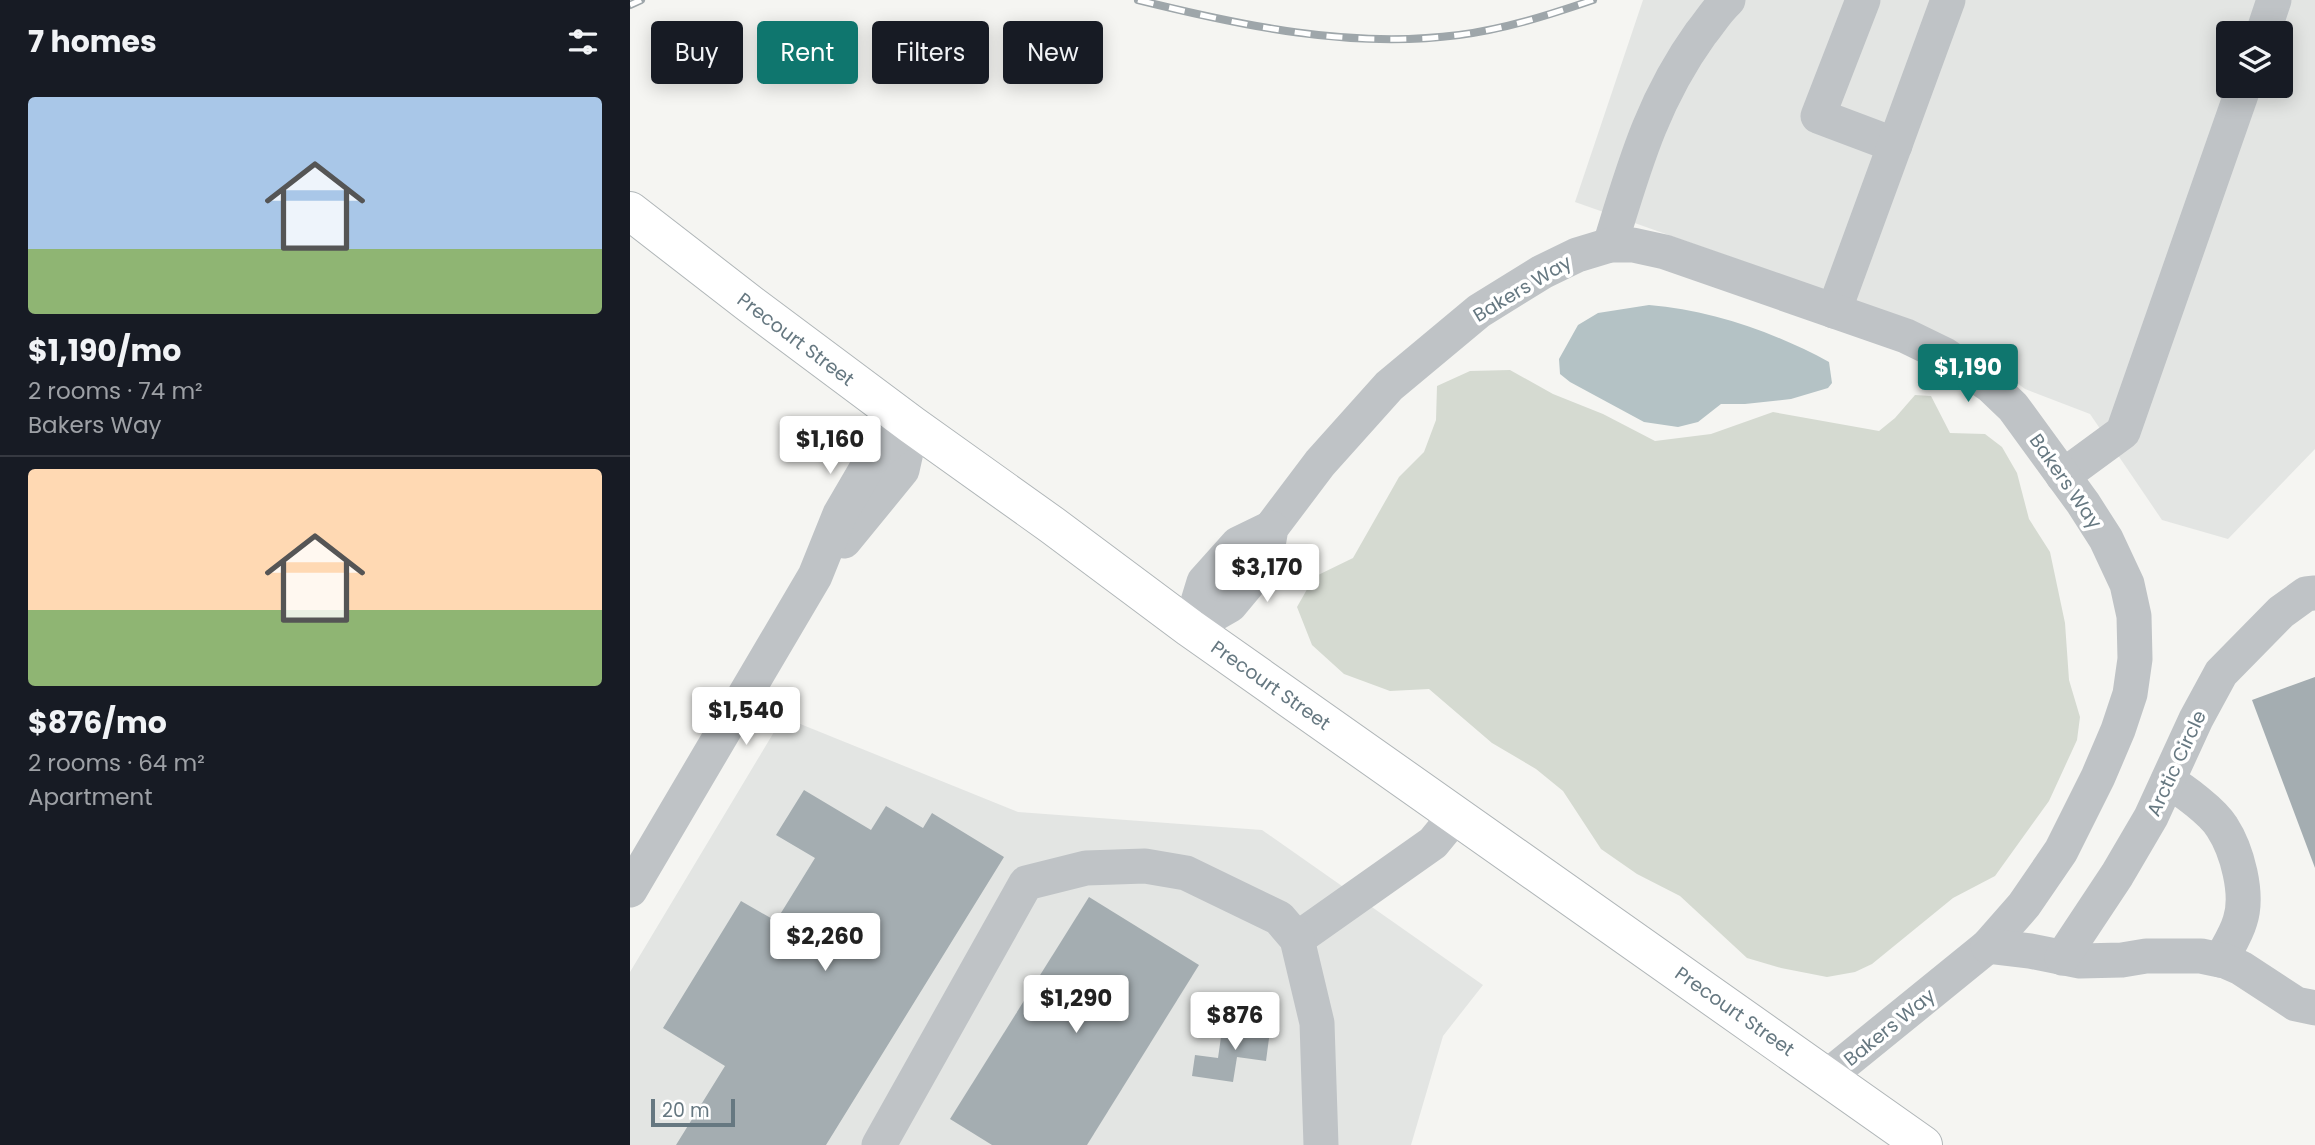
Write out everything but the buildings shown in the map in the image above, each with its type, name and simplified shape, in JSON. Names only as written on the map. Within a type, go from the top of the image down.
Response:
[{"type":"main road","name":"Precourt Street","points":[[630,211],[912,425],[1190,628],[1923,1145]]},
{"type":"street","points":[[1610,245],[1643,139],[1668,86],[1690,48],[1728,0]]},
{"type":"street","points":[[1863,0],[1818,116],[1895,145]]},
{"type":"street","points":[[1834,311],[1948,0]]},
{"type":"street","points":[[2267,21],[2274,0]]},
{"type":"street","points":[[2063,476],[2123,432],[2240,98]]},
{"type":"street","name":"Bakers Way","points":[[1190,628],[1204,582],[1238,544],[1271,528],[1320,463],[1389,386],[1479,311],[1542,272],[1577,255],[1610,245],[1633,245],[1665,252],[1906,336],[1974,373],[2013,407],[2106,539],[2127,584],[2134,616],[2136,659],[2130,694],[2098,777],[2061,851],[2024,905],[1988,946],[1828,1076]]},
{"type":"street","points":[[630,890],[815,576],[840,514],[875,454],[912,425]]},
{"type":"street","name":"Arctic Circle","points":[[2062,958],[2117,875],[2151,817],[2196,719],[2221,673],[2281,612],[2314,592]]},
{"type":"street","points":[[2168,781],[2192,796],[2221,825],[2238,865],[2243,907],[2240,922],[2221,960]]},
{"type":"street","points":[[1297,939],[1433,843],[1456,815]]},
{"type":"street","points":[[879,1145],[1026,883],[1086,868],[1116,865],[1145,866],[1186,873],[1279,918],[1297,939],[1317,1023],[1321,1145]]},
{"type":"street","points":[[1988,946],[2080,961],[2122,960],[2146,956],[2201,956],[2241,968],[2296,1004],[2315,1008]]},
{"type":"shaded area","points":[[1643,0],[2315,0],[2315,449],[2228,539],[2162,520],[2090,414],[2025,389],[1972,349],[1819,288],[1575,202]]},
{"type":"shaded area","points":[[1649,305],[1719,317],[1786,341],[1829,362],[1832,383],[1828,388],[1791,399],[1721,404],[1698,422],[1678,427],[1644,422],[1560,374],[1559,359],[1578,325],[1598,313]]},
{"type":"shaded area","points":[[1510,370],[1553,394],[1603,414],[1655,441],[1711,434],[1773,412],[1879,431],[1895,418],[1915,395],[1931,396],[1950,433],[1985,434],[2002,447],[2017,473],[2029,519],[2050,552],[2065,623],[2069,680],[2080,717],[2077,740],[2049,801],[1995,876],[1953,898],[1872,964],[1855,972],[1827,977],[1747,958],[1680,896],[1637,874],[1601,849],[1563,791],[1536,769],[1492,743],[1429,689],[1390,691],[1344,674],[1312,645],[1297,607],[1314,577],[1353,558],[1399,477],[1424,452],[1436,420],[1437,386],[1470,371]]},
{"type":"shaded area","points":[[783,717],[1018,812],[1262,830],[1483,985],[1443,1036],[1411,1145],[630,1145],[630,972]]},
{"type":"railway","points":[[630,5],[641,0]]},
{"type":"railway","points":[[1138,0],[1257,26],[1338,37],[1378,39],[1419,39],[1493,29],[1593,0]]}]
